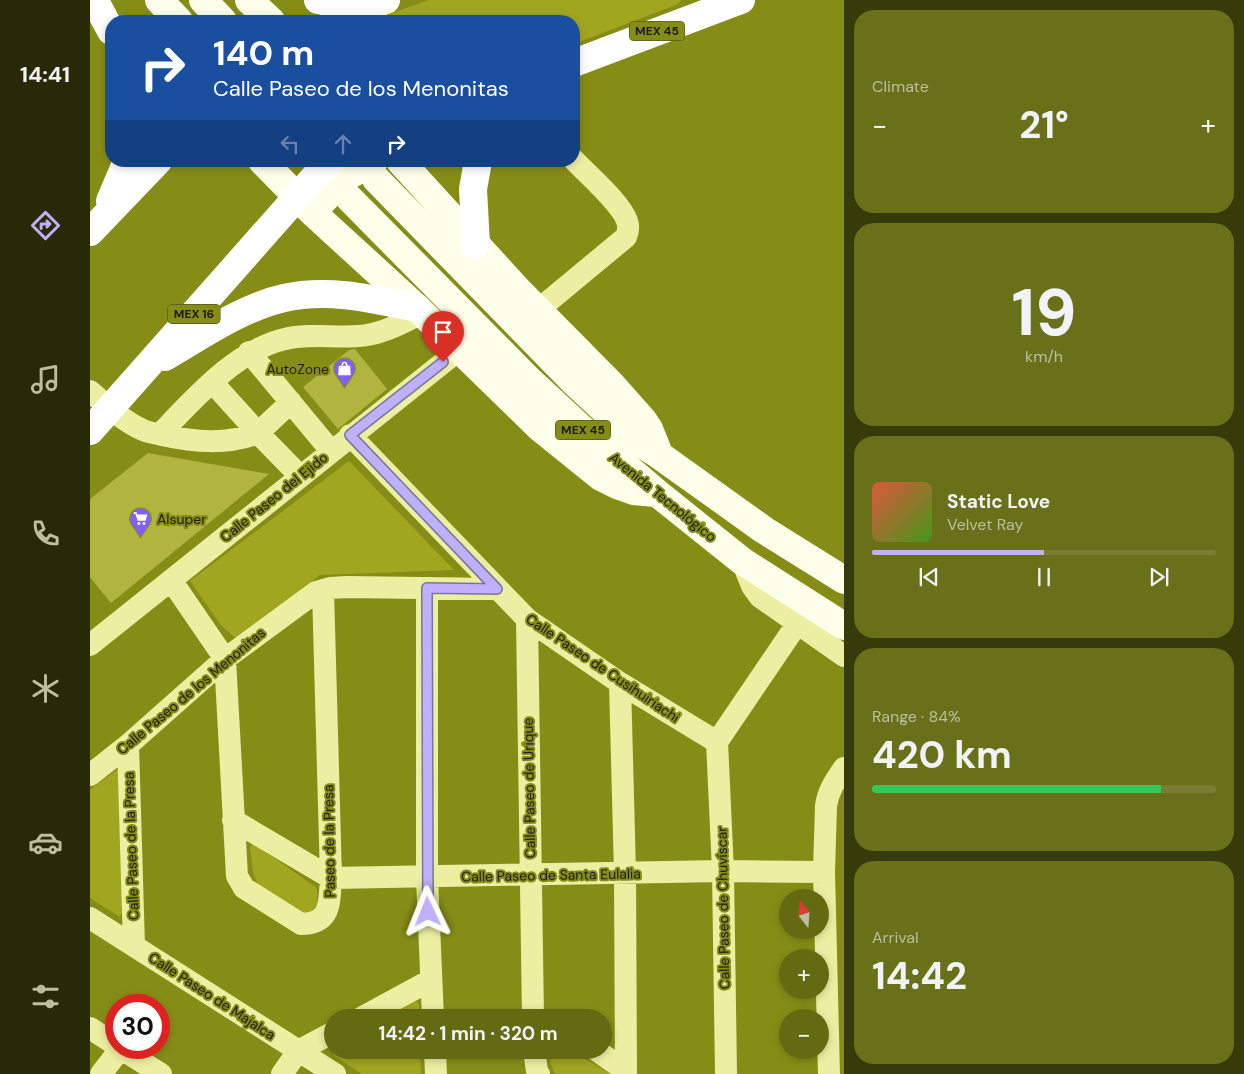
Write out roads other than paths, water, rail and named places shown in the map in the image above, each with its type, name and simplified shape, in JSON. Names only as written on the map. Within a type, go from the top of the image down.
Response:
[{"type":"highway","points":[[95,0],[105,19]]},
{"type":"highway","points":[[318,0],[342,2],[351,0]]},
{"type":"highway","points":[[347,15],[386,0]]},
{"type":"highway","points":[[673,25],[692,0]]},
{"type":"highway","name":"MEX 45","points":[[580,60],[741,0]]},
{"type":"highway","points":[[96,225],[123,175],[125,167]]},
{"type":"highway","points":[[96,225],[152,167]]},
{"type":"highway","points":[[305,205],[319,172],[325,167]]},
{"type":"highway","points":[[476,245],[473,189],[477,167]]},
{"type":"highway","name":"MEX 16","points":[[90,431],[100,400],[146,367],[305,205]]},
{"type":"highway","points":[[146,367],[250,310],[284,298],[318,294],[355,296],[419,310]]},
{"type":"main road","points":[[95,0],[110,15]]},
{"type":"main road","points":[[159,0],[173,15]]},
{"type":"main road","points":[[203,0],[217,15]]},
{"type":"main road","points":[[249,0],[264,15]]},
{"type":"main road","points":[[268,167],[305,205],[419,310],[539,427],[601,477],[634,491],[657,493]]},
{"type":"main road","points":[[405,167],[476,245],[611,384],[643,420],[653,437],[659,455]]},
{"type":"main road","points":[[305,205],[346,177],[375,170]]},
{"type":"main road","name":"Avenida Tecnológico","points":[[375,170],[574,382],[640,443],[764,530],[844,580]]},
{"type":"main road","name":"Avenida Tecnológico","points":[[350,199],[528,379],[582,430],[742,561],[844,626]]},
{"type":"street","points":[[538,310],[626,237],[628,230],[627,220],[611,197],[580,166]]},
{"type":"street","points":[[160,434],[213,383],[249,352],[287,338],[359,336],[376,333],[419,310]]},
{"type":"street","name":"Calle Paseo del Ejido","points":[[90,645],[350,435],[459,350]]},
{"type":"street","points":[[249,352],[331,451]]},
{"type":"street","points":[[213,383],[300,476]]},
{"type":"street","points":[[100,400],[145,431],[175,438],[211,441],[233,440],[258,433],[291,402]]},
{"type":"street","name":"Calle Paseo de Cusihuiriachi","points":[[350,435],[527,619],[620,683],[717,742]]},
{"type":"street","points":[[742,561],[752,586],[760,597],[844,656]]},
{"type":"street","points":[[171,580],[225,659]]},
{"type":"street","name":"Calle Paseo de los Menonitas","points":[[90,774],[128,746],[225,659],[303,601],[323,590],[346,586],[497,589]]},
{"type":"street","points":[[427,588],[427,878],[433,1009]]},
{"type":"street","name":"Paseo de la Presa","points":[[225,659],[237,876],[244,888],[301,924],[310,924],[318,921],[329,908],[331,878],[323,590]]},
{"type":"street","name":"Calle Paseo de Urique","points":[[527,619],[530,875],[538,1009]]},
{"type":"street","points":[[717,742],[797,624]]},
{"type":"street","points":[[620,683],[625,873],[626,1072]]},
{"type":"street","name":"Calle Paseo de Chuvíscar","points":[[717,742],[723,871],[726,1074]]},
{"type":"street","name":"Calle Paseo de la Presa","points":[[128,746],[134,946]]},
{"type":"street","points":[[829,1074],[824,872],[826,806],[827,796],[844,768]]},
{"type":"street","points":[[826,806],[844,819]]},
{"type":"street","points":[[234,820],[331,878]]},
{"type":"street","name":"Calle Paseo de Santa Eulalia","points":[[331,878],[427,878],[723,871],[824,872]]},
{"type":"street","name":"Calle Paseo de Majalca","points":[[90,918],[335,1074]]},
{"type":"street","points":[[378,1009],[431,980]]},
{"type":"street","points":[[90,1028],[105,1038]]},
{"type":"street","points":[[282,1074],[298,1051],[324,1037]]},
{"type":"street","points":[[137,1059],[161,1074]]},
{"type":"street","points":[[435,1059],[436,1074]]},
{"type":"street","points":[[535,1059],[539,1074]]},
{"type":"street","points":[[608,1059],[626,1072]]},
{"type":"place","name":"AutoZone","points":[[345,388]]},
{"type":"place","name":"Alsuper","points":[[141,538]]}]
